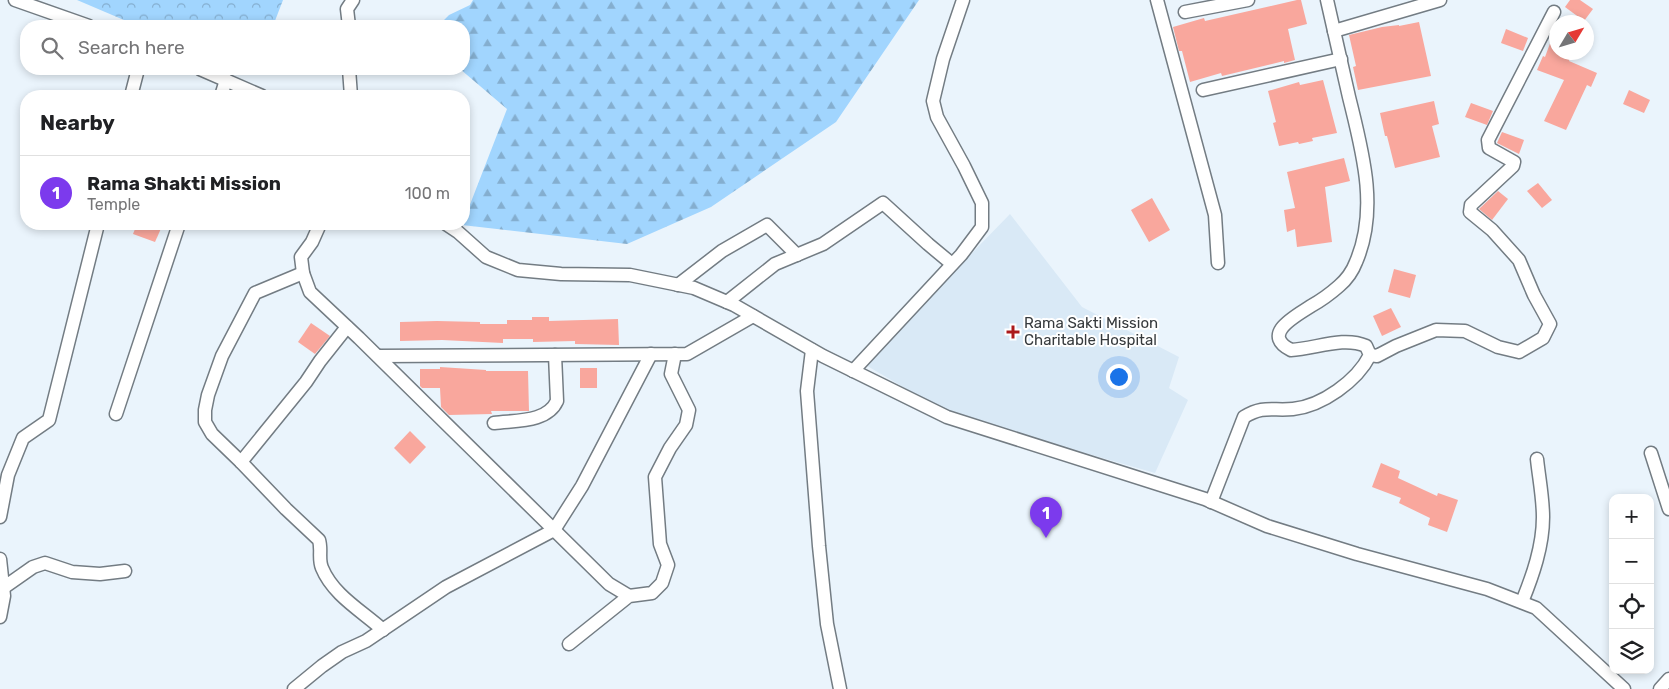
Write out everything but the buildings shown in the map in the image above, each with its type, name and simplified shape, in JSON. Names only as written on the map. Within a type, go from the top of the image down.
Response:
[{"type":"street","points":[[15,0],[36,4],[74,20]]},
{"type":"street","points":[[348,20],[347,9],[353,0]]},
{"type":"street","points":[[853,371],[952,264],[982,227],[982,203],[937,117],[933,101],[943,59],[963,0]]},
{"type":"street","points":[[1157,0],[1215,215],[1218,263]]},
{"type":"street","points":[[1185,12],[1248,0]]},
{"type":"street","points":[[1327,0],[1363,157],[1368,209],[1362,246],[1356,263],[1340,285],[1312,306],[1287,321],[1282,328],[1280,339],[1282,344],[1291,350],[1336,343],[1354,343],[1366,346],[1370,355]]},
{"type":"street","points":[[1334,31],[1440,0]]},
{"type":"street","points":[[1370,355],[1377,356],[1436,330],[1465,331],[1498,346],[1519,352],[1542,338],[1550,324],[1534,295],[1520,260],[1492,230],[1470,212],[1471,204],[1513,166],[1514,162],[1489,148],[1488,140],[1554,12]]},
{"type":"street","points":[[1203,90],[1340,59]]},
{"type":"street","points":[[133,90],[136,75]]},
{"type":"street","points":[[214,75],[248,90]]},
{"type":"street","points":[[350,75],[351,90]]},
{"type":"street","points":[[223,90],[226,80]]},
{"type":"street","points":[[727,302],[774,264],[823,244],[883,203],[952,264]]},
{"type":"street","points":[[678,285],[722,252],[767,224],[797,256]]},
{"type":"street","points":[[0,517],[8,475],[23,438],[49,420],[96,230]]},
{"type":"street","points":[[116,414],[177,230]]},
{"type":"street","points":[[317,230],[302,257],[303,273],[310,292],[378,356],[609,584],[629,596]]},
{"type":"street","points":[[455,230],[486,257],[518,270],[562,274],[630,275],[694,288],[727,302],[812,350],[946,417],[1211,502],[1267,526],[1357,554],[1487,589],[1522,602],[1536,608],[1624,689]]},
{"type":"street","points":[[303,273],[255,293],[222,356],[205,410],[206,422],[212,434],[319,540],[321,566],[330,583],[348,601],[383,630]]},
{"type":"street","points":[[378,356],[687,354],[753,316]]},
{"type":"street","points":[[241,462],[306,382],[347,327]]},
{"type":"street","points":[[812,350],[807,391],[819,546],[826,624],[840,689]]},
{"type":"street","points":[[494,423],[540,417],[554,407],[557,401],[555,354]]},
{"type":"street","points":[[294,689],[342,652],[366,641],[446,587],[554,530],[582,486],[651,354]]},
{"type":"street","points":[[569,644],[629,596],[652,593],[662,583],[668,564],[660,544],[655,478],[670,448],[686,425],[689,410],[670,374],[675,354]]},
{"type":"street","points":[[1211,502],[1244,417],[1258,410],[1296,409],[1308,407],[1322,401],[1355,376],[1370,355]]},
{"type":"street","points":[[1651,453],[1669,509]]},
{"type":"street","points":[[1522,602],[1531,581],[1541,543],[1543,516],[1537,459]]},
{"type":"street","points":[[0,560],[4,588],[0,618]]},
{"type":"street","points":[[4,588],[33,567],[46,563],[72,572],[100,574],[125,571]]},
{"type":"street","points":[[1660,689],[1669,679]]},
{"type":"shaded area","name":"Rama Sakti Mission Charitable Hospital","points":[[1010,214],[1082,307],[1179,357],[1169,388],[1188,400],[1155,473],[949,414],[864,364]]},
{"type":"green space","points":[[77,0],[283,0],[275,20],[124,20]]},
{"type":"green space","points":[[473,0],[919,0],[836,122],[711,207],[627,244],[470,226],[470,205],[507,109],[467,75],[470,75],[470,20],[444,20],[449,15],[470,5]]},
{"type":"place","name":"Rama Sakti Mission Charitable Hospital","points":[[1013,332]]},
{"type":"place","name":"Rama Shakti Mission","points":[[1046,538]]}]
